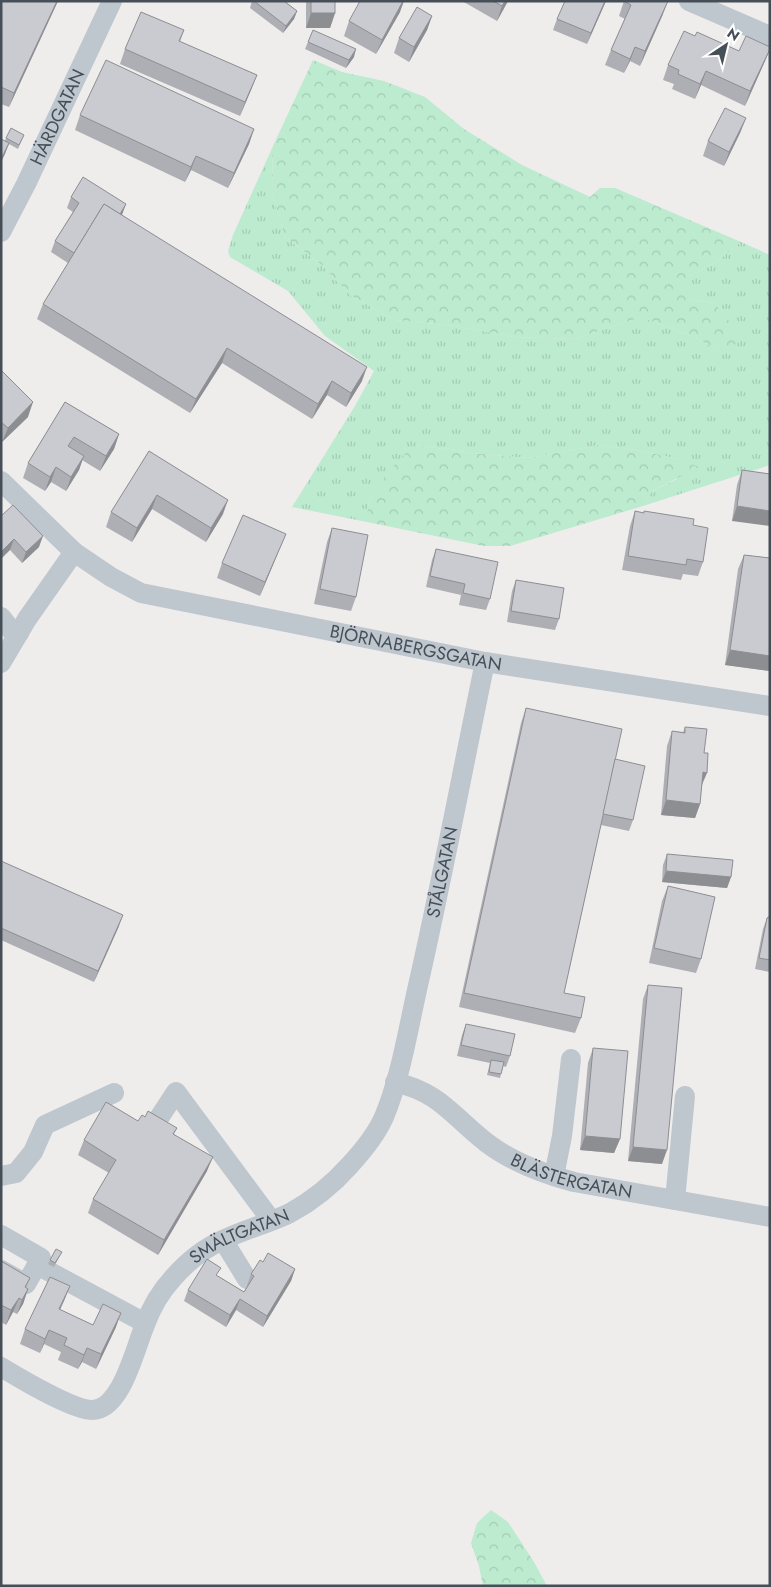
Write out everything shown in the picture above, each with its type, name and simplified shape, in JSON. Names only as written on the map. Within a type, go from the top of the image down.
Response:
[{"type":"street","name":"HÄRDGATAN","points":[[1,232],[26,184],[112,1]]},
{"type":"street","points":[[689,1],[770,36]]},
{"type":"street","points":[[1,481],[74,552],[18,634],[1,663]]},
{"type":"street","name":"BJÖRNABERGSGATAN","points":[[74,552],[111,577],[141,593],[485,662],[770,706]]},
{"type":"street","points":[[1,617],[12,631],[18,634]]},
{"type":"street","name":"STÅLGATAN","points":[[395,1082],[425,954],[485,662]]},
{"type":"street","points":[[554,1176],[562,1136],[571,1059]]},
{"type":"street","name":"BLÄSTERGATAN","points":[[395,1082],[411,1086],[428,1094],[446,1105],[488,1144],[519,1162],[554,1176],[574,1182],[770,1217]]},
{"type":"street","name":"SMÄLTGATAN","points":[[1,1367],[21,1379],[75,1405],[91,1410],[102,1408],[116,1396],[122,1386],[145,1323],[170,1282],[183,1267],[223,1240],[290,1213],[327,1188],[348,1168],[372,1138],[384,1118],[395,1082]]},
{"type":"street","points":[[155,1124],[176,1092],[271,1220]]},
{"type":"street","points":[[1,1176],[16,1173],[33,1152],[45,1125],[114,1093]]},
{"type":"street","points":[[675,1200],[685,1096]]},
{"type":"street","points":[[1,1235],[41,1258],[26,1284],[1,1270]]},
{"type":"street","points":[[223,1240],[247,1279]]},
{"type":"street","points":[[37,1265],[145,1323]]},
{"type":"green space","points":[[313,60],[342,72],[384,81],[425,97],[464,129],[522,165],[590,197],[600,188],[615,188],[741,242],[715,263],[687,277],[687,299],[714,303],[729,321],[738,343],[720,351],[692,336],[641,317],[575,339],[515,337],[455,326],[395,320],[350,295],[322,265],[285,237],[272,193],[273,146]]},
{"type":"green space","points":[[273,146],[272,193],[285,237],[322,265],[350,295],[395,320],[455,326],[515,337],[575,339],[641,317],[692,336],[720,351],[714,303],[687,299],[687,277],[715,263],[741,242],[770,255],[770,465],[643,506],[652,491],[677,479],[678,459],[642,451],[599,445],[529,458],[471,453],[416,445],[396,464],[378,488],[368,505],[367,522],[292,507],[355,406],[374,371],[325,336],[288,291],[230,257],[228,251],[233,235]]},
{"type":"green space","points":[[416,445],[471,453],[529,458],[599,445],[642,451],[678,459],[699,467],[652,491],[643,506],[510,546],[484,546],[367,522],[368,505],[383,479],[396,463]]},
{"type":"green space","points":[[491,1510],[508,1522],[547,1586],[483,1586],[479,1566],[471,1543],[477,1523]]},
{"type":"building","points":[[1,1],[57,1],[14,93],[1,87]]},
{"type":"building","points":[[254,1],[284,1],[297,11],[286,26]]},
{"type":"building","points":[[311,1],[335,1],[335,13],[311,13]]},
{"type":"building","points":[[360,1],[403,1],[382,40],[349,21]]},
{"type":"building","points":[[493,1],[505,1],[502,6]]},
{"type":"building","points":[[565,1],[605,1],[591,33],[557,19]]},
{"type":"building","points":[[624,1],[668,1],[645,51],[635,47],[630,59],[611,50],[631,5]]},
{"type":"building","points":[[417,7],[432,16],[414,47],[399,38]]},
{"type":"building","points":[[141,12],[184,30],[179,41],[257,75],[245,102],[125,49]]},
{"type":"building","points":[[313,30],[356,49],[349,60],[308,42]]},
{"type":"building","points":[[684,31],[695,36],[697,32],[739,51],[746,36],[770,47],[750,91],[706,71],[700,84],[678,74],[679,70],[668,65]]},
{"type":"building","points":[[106,60],[254,129],[234,173],[196,156],[191,167],[80,115]]},
{"type":"building","points":[[725,108],[746,118],[729,152],[708,141]]},
{"type":"building","points":[[11,128],[24,135],[19,145],[6,138]]},
{"type":"building","points":[[1,139],[9,143],[1,159]]},
{"type":"building","points":[[83,177],[126,204],[120,214],[104,204],[74,253],[55,241],[79,203],[71,197]]},
{"type":"building","points":[[104,204],[367,367],[351,393],[332,381],[318,404],[227,348],[196,399],[43,304]]},
{"type":"building","points":[[1,370],[33,402],[8,428],[1,422]]},
{"type":"building","points":[[65,402],[119,434],[106,456],[74,437],[68,446],[84,456],[71,477],[56,467],[50,477],[28,463]]},
{"type":"building","points":[[149,451],[228,500],[211,528],[157,495],[137,528],[111,512]]},
{"type":"building","points":[[742,470],[770,474],[770,511],[737,506]]},
{"type":"building","points":[[13,505],[43,536],[26,552],[14,539],[1,552],[1,516]]},
{"type":"building","points":[[635,511],[694,519],[693,525],[708,528],[703,562],[687,559],[686,565],[628,556]]},
{"type":"building","points":[[243,515],[286,534],[265,582],[222,563]]},
{"type":"building","points":[[332,528],[368,535],[356,597],[320,589]]},
{"type":"building","points":[[436,549],[498,562],[490,599],[463,593],[465,584],[430,576]]},
{"type":"building","points":[[744,555],[770,558],[770,656],[730,650]]},
{"type":"building","points":[[516,580],[564,588],[559,619],[511,611]]},
{"type":"building","points":[[526,708],[622,729],[564,993],[585,997],[581,1018],[464,993]]},
{"type":"building","points":[[685,727],[707,729],[704,753],[708,753],[707,773],[703,772],[700,804],[666,800],[672,731],[685,733]]},
{"type":"building","points":[[615,759],[645,766],[633,820],[603,814]]},
{"type":"building","points":[[667,854],[733,860],[731,877],[666,871]]},
{"type":"building","points":[[1,861],[123,915],[98,971],[1,928]]},
{"type":"building","points":[[668,886],[715,897],[701,959],[654,948]]},
{"type":"building","points":[[770,916],[770,960],[759,958],[767,918]]},
{"type":"building","points":[[648,985],[682,988],[667,1150],[633,1147]]},
{"type":"building","points":[[466,1024],[515,1034],[510,1056],[461,1045]]},
{"type":"building","points":[[593,1048],[628,1051],[620,1139],[585,1136]]},
{"type":"building","points":[[491,1060],[504,1062],[501,1074],[489,1072]]},
{"type":"building","points":[[106,1102],[138,1121],[142,1115],[145,1117],[148,1111],[177,1128],[173,1134],[213,1157],[164,1240],[93,1199],[116,1160],[84,1140]]},
{"type":"building","points":[[56,1249],[62,1252],[55,1263],[50,1260]]},
{"type":"building","points":[[268,1253],[295,1269],[267,1316],[240,1299],[230,1315],[188,1290],[207,1259],[221,1268],[216,1275],[244,1292],[254,1276],[251,1274],[260,1260],[263,1262]]},
{"type":"building","points":[[1,1261],[30,1278],[25,1287],[28,1289],[22,1300],[19,1298],[11,1310],[1,1305]]},
{"type":"building","points":[[50,1277],[70,1286],[59,1309],[93,1325],[103,1304],[121,1313],[101,1354],[87,1348],[84,1355],[64,1345],[67,1338],[49,1330],[45,1339],[25,1329]]}]
